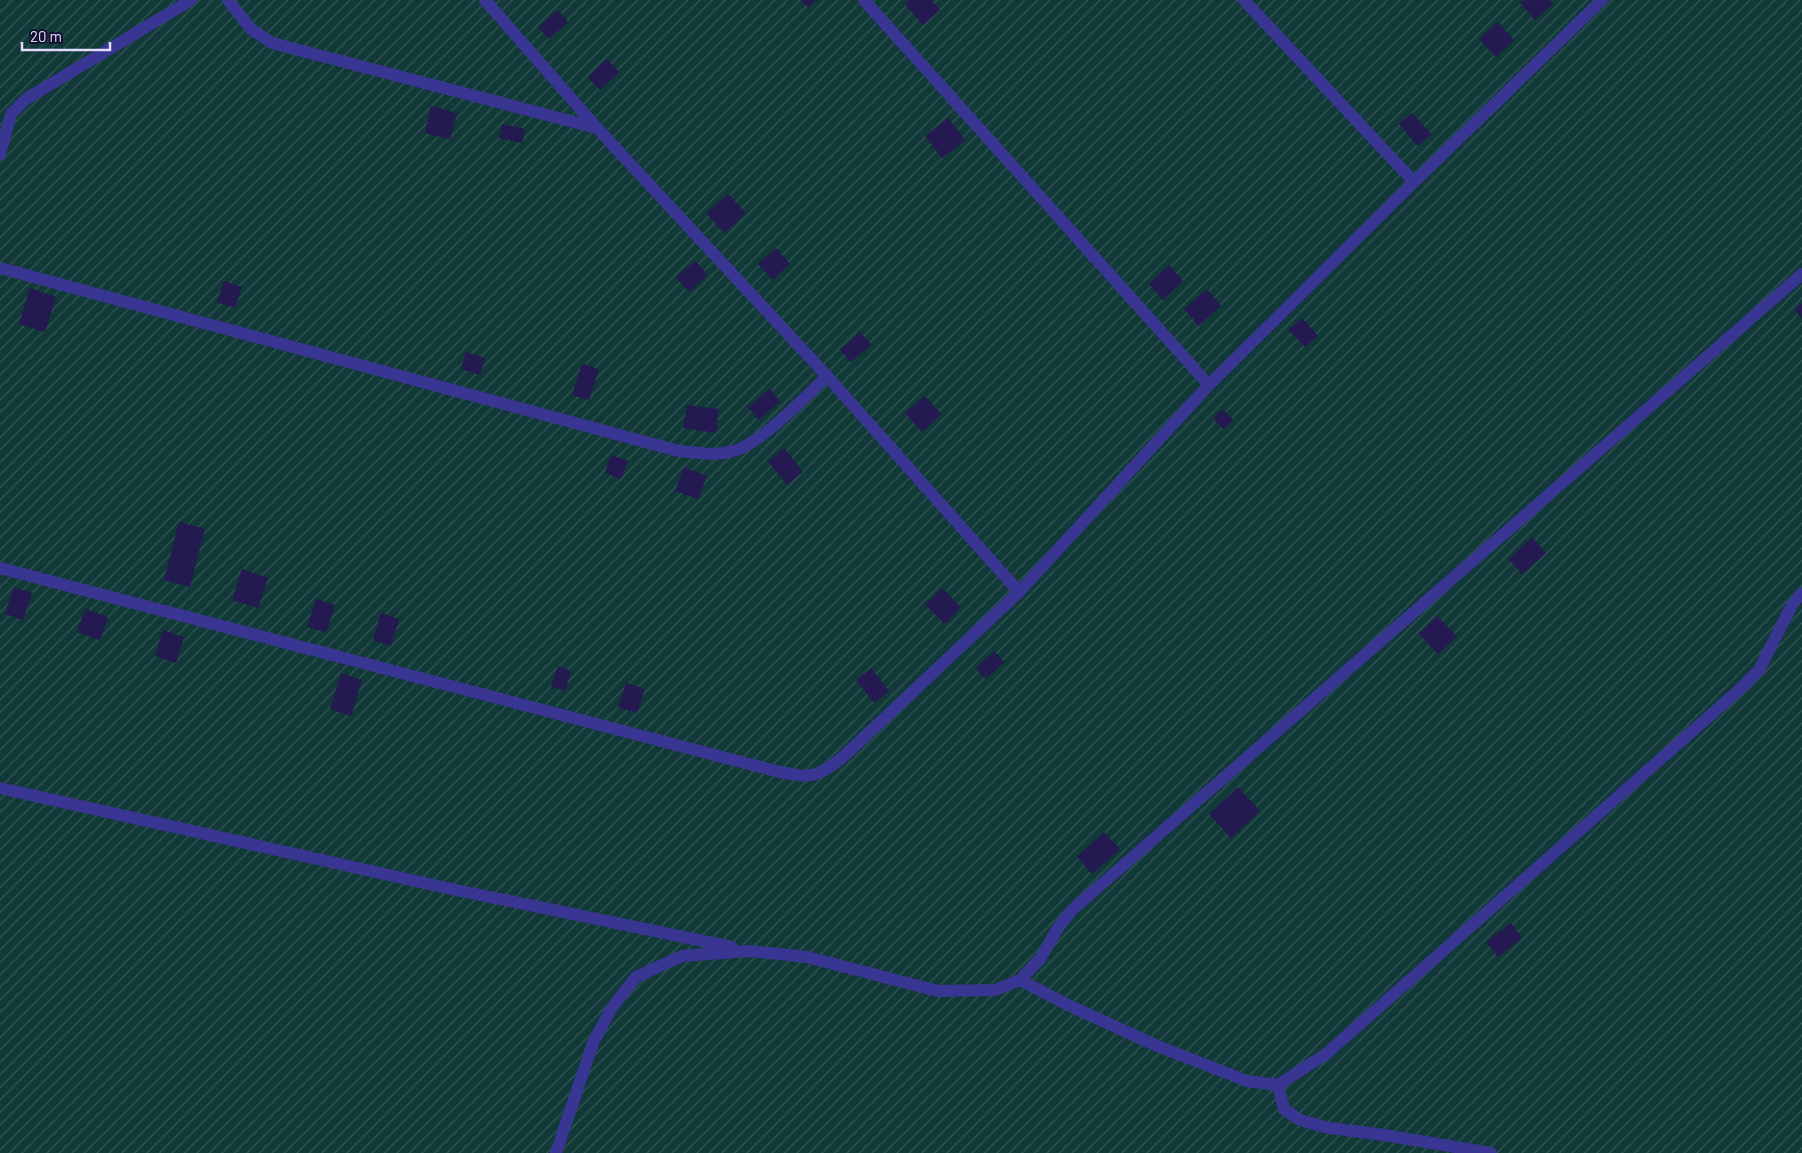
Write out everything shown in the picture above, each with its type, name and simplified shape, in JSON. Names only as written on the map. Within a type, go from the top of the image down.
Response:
[{"type":"street","points":[[0,154],[11,114],[26,100],[191,0]]},
{"type":"street","points":[[228,0],[251,29],[272,43],[597,128]]},
{"type":"street","points":[[485,0],[597,128],[827,376],[1019,592]]},
{"type":"street","points":[[864,0],[1209,385]]},
{"type":"street","points":[[1244,0],[1414,182]]},
{"type":"street","points":[[0,568],[757,766],[804,777],[825,772],[844,757],[1019,592],[1209,385],[1414,182],[1602,0]]},
{"type":"street","points":[[0,268],[670,448],[708,455],[735,451],[756,442],[827,376]]},
{"type":"street","points":[[0,788],[456,890],[750,951],[807,957],[938,991],[995,990],[1020,980],[1040,960],[1058,928],[1072,910],[1802,274]]},
{"type":"street","points":[[1020,980],[1068,1005],[1155,1045],[1247,1081],[1278,1085],[1326,1054],[1738,690],[1759,670],[1792,605],[1802,593]]},
{"type":"street","points":[[556,1153],[593,1043],[611,1009],[636,977],[682,956],[750,951]]},
{"type":"street","points":[[1278,1085],[1284,1109],[1300,1120],[1329,1128],[1384,1135],[1490,1153]]},
{"type":"green space","points":[[0,0],[1802,0],[1802,1153],[0,1153]]},
{"type":"building","points":[[801,0],[816,0],[808,7]]},
{"type":"building","points":[[909,0],[931,0],[940,10],[923,25],[905,4]]},
{"type":"building","points":[[1524,0],[1550,0],[1553,4],[1535,20],[1520,3]]},
{"type":"building","points":[[558,10],[568,22],[549,39],[538,27]]},
{"type":"building","points":[[1498,22],[1514,40],[1496,57],[1479,39]]},
{"type":"building","points":[[607,59],[619,72],[600,90],[588,77]]},
{"type":"building","points":[[431,106],[457,113],[450,139],[425,133]]},
{"type":"building","points":[[1412,113],[1431,134],[1418,146],[1399,124]]},
{"type":"building","points":[[948,118],[965,140],[942,158],[925,136]]},
{"type":"building","points":[[502,124],[525,129],[522,143],[499,138]]},
{"type":"building","points":[[728,194],[746,213],[724,233],[706,213]]},
{"type":"building","points":[[776,248],[790,264],[772,280],[758,264]]},
{"type":"building","points":[[695,261],[708,275],[689,292],[676,277]]},
{"type":"building","points":[[1169,265],[1183,281],[1163,300],[1149,284]]},
{"type":"building","points":[[224,281],[242,287],[235,308],[217,302]]},
{"type":"building","points":[[30,288],[56,297],[45,332],[19,324]]},
{"type":"building","points":[[1207,289],[1221,306],[1199,326],[1184,309]]},
{"type":"building","points":[[1802,303],[1802,318],[1794,310]]},
{"type":"building","points":[[1302,318],[1318,336],[1305,347],[1289,330]]},
{"type":"building","points":[[860,332],[871,345],[851,362],[840,350]]},
{"type":"building","points":[[466,352],[485,358],[480,375],[461,369]]},
{"type":"building","points":[[582,364],[599,369],[589,400],[572,395]]},
{"type":"building","points":[[770,389],[780,402],[758,420],[748,407]]},
{"type":"building","points":[[925,396],[941,414],[922,432],[905,413]]},
{"type":"building","points":[[687,405],[719,409],[716,433],[683,428]]},
{"type":"building","points":[[1223,409],[1233,420],[1223,429],[1213,418]]},
{"type":"building","points":[[784,448],[803,472],[787,485],[768,461]]},
{"type":"building","points":[[611,455],[628,461],[621,479],[605,473]]},
{"type":"building","points":[[684,467],[707,476],[698,499],[675,491]]},
{"type":"building","points":[[179,522],[205,529],[190,587],[164,580]]},
{"type":"building","points":[[1532,537],[1546,553],[1522,574],[1509,559]]},
{"type":"building","points":[[242,569],[268,578],[258,608],[232,600]]},
{"type":"building","points":[[14,587],[32,593],[23,620],[5,614]]},
{"type":"building","points":[[942,588],[961,607],[945,624],[925,605]]},
{"type":"building","points":[[316,599],[335,605],[326,632],[307,627]]},
{"type":"building","points":[[85,609],[108,617],[100,640],[77,632]]},
{"type":"building","points":[[381,613],[399,619],[391,646],[373,640]]},
{"type":"building","points":[[1437,616],[1457,636],[1438,654],[1419,634]]},
{"type":"building","points":[[163,630],[184,637],[176,663],[155,656]]},
{"type":"building","points":[[994,651],[1004,662],[986,679],[976,668]]},
{"type":"building","points":[[558,666],[571,671],[565,691],[551,687]]},
{"type":"building","points":[[871,668],[889,691],[874,703],[856,680]]},
{"type":"building","points":[[341,673],[362,680],[351,716],[330,709]]},
{"type":"building","points":[[626,683],[645,689],[637,713],[618,707]]},
{"type":"building","points":[[1238,787],[1260,811],[1231,838],[1209,814]]},
{"type":"building","points":[[1104,832],[1120,849],[1092,874],[1077,857]]},
{"type":"building","points":[[1511,923],[1522,938],[1498,957],[1486,942]]}]
